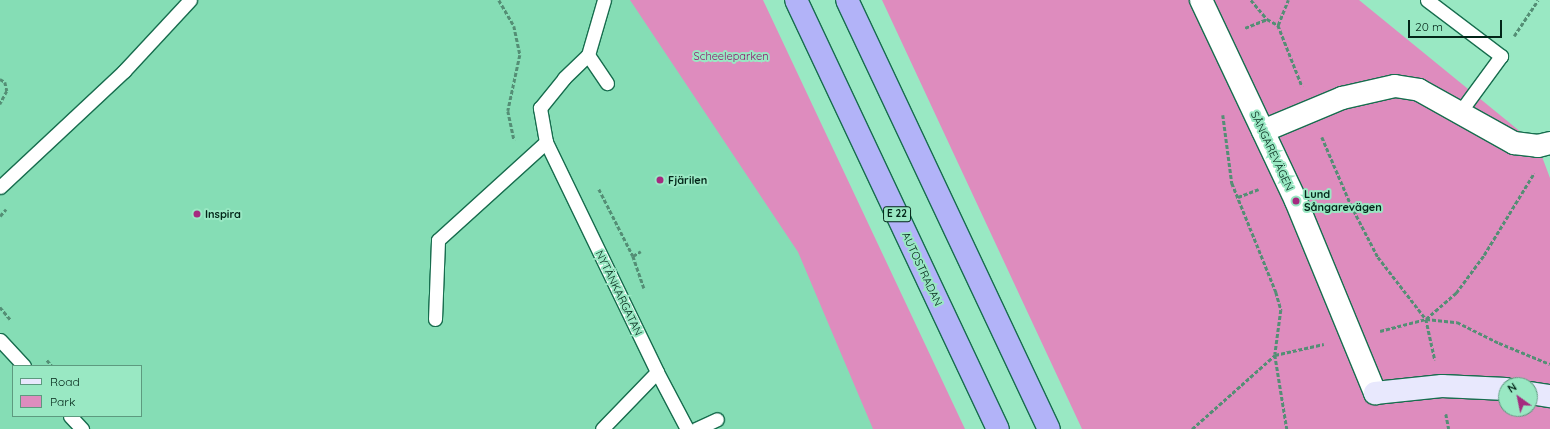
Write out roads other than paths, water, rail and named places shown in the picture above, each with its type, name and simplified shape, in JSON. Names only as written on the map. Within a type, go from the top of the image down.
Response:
[{"type":"highway","name":"AUTOSTRADAN","points":[[796,0],[998,429]]},
{"type":"highway","points":[[848,0],[1049,429]]},
{"type":"main road","points":[[1375,392],[1442,386],[1498,389]]},
{"type":"main road","points":[[1538,394],[1550,396]]},
{"type":"street","name":"SÅNGAREVÄGEN","points":[[1201,0],[1296,201],[1351,338],[1375,392]]},
{"type":"street","points":[[1263,131],[1312,112],[1342,98],[1395,86],[1419,90],[1514,143],[1538,146],[1550,143]]},
{"type":"lane","points":[[0,187],[124,71],[190,0]]},
{"type":"lane","points":[[604,0],[588,55],[607,83]]},
{"type":"lane","points":[[1427,0],[1501,56],[1460,112]]},
{"type":"lane","name":"NYTÄNKARGATAN","points":[[588,55],[564,78],[540,108],[546,142],[657,372],[687,429]]},
{"type":"lane","points":[[436,319],[438,240],[546,142]]},
{"type":"lane","points":[[0,340],[23,365]]},
{"type":"lane","points":[[602,429],[657,372]]},
{"type":"lane","points":[[71,417],[82,429]]},
{"type":"lane","points":[[696,429],[717,420]]},
{"type":"place","name":"Fjärilen","points":[[660,180]]},
{"type":"place","name":"Lund Sångarevägen","points":[[1296,201]]},
{"type":"place","name":"Inspira","points":[[197,214]]},
{"type":"park label","name":"Scheeleparken","points":[[731,56]]}]
